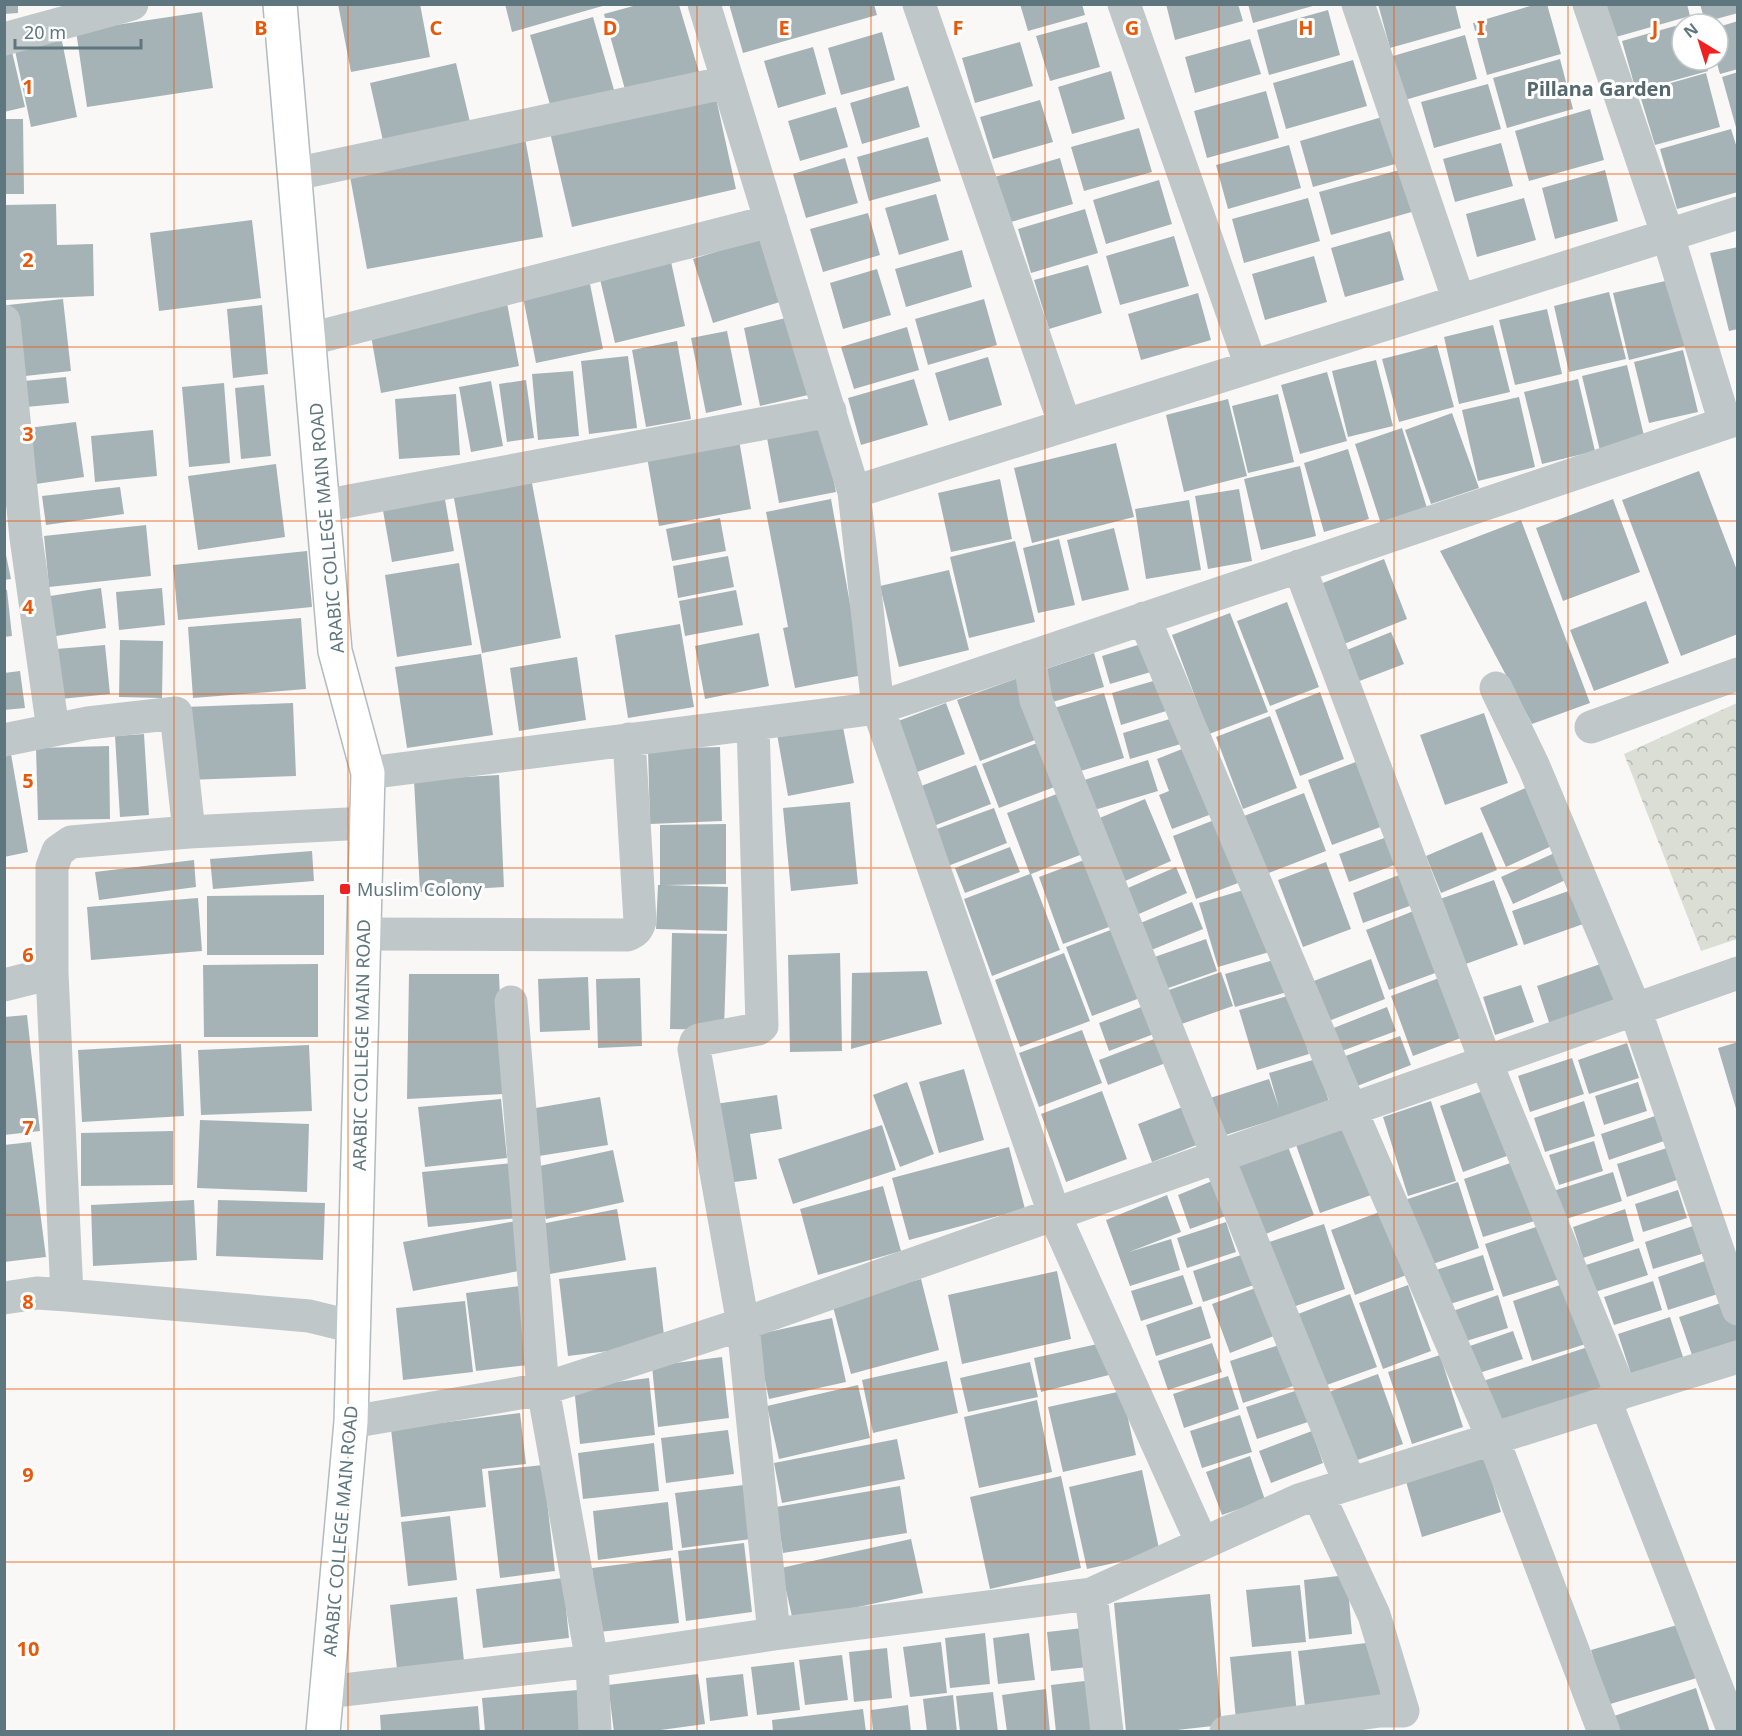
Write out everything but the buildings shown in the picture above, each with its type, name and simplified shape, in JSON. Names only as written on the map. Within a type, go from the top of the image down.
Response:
[{"type":"main road","name":"ARABIC COLLEGE MAIN ROAD","points":[[280,4],[336,651],[368,773],[351,1422],[323,1731]]},
{"type":"street","points":[[4,39],[132,4]]},
{"type":"street","points":[[704,4],[854,492],[878,708],[1054,1216],[1202,1543]]},
{"type":"street","points":[[919,4],[1065,425]]},
{"type":"street","points":[[1124,4],[1251,366]]},
{"type":"street","points":[[1358,4],[1459,301]]},
{"type":"street","points":[[368,773],[878,708],[1731,421],[1589,4]]},
{"type":"street","points":[[295,174],[728,82]]},
{"type":"street","points":[[854,492],[1737,213]]},
{"type":"street","points":[[310,339],[771,221]]},
{"type":"street","points":[[4,321],[13,497],[26,538],[53,730]]},
{"type":"street","points":[[323,506],[830,411]]},
{"type":"street","points":[[1299,566],[1613,1398],[1734,1731]]},
{"type":"street","points":[[1144,618],[1351,1110],[1493,1439],[1605,1731]]},
{"type":"street","points":[[1029,657],[1036,700],[1350,1484]]},
{"type":"street","points":[[1592,727],[1737,674]]},
{"type":"street","points":[[1496,688],[1534,767],[1635,1009],[1737,1309]]},
{"type":"street","points":[[4,740],[88,723],[176,713],[189,832]]},
{"type":"street","points":[[753,724],[762,1026],[758,1029],[699,1040],[694,1049],[743,1324],[774,1634]]},
{"type":"street","points":[[364,934],[627,935],[633,933],[638,929],[640,921],[629,739]]},
{"type":"street","points":[[67,1295],[52,973],[52,867],[58,851],[71,842],[189,832],[367,823]]},
{"type":"street","points":[[4,985],[52,973]]},
{"type":"street","points":[[351,1422],[543,1389],[743,1324],[1054,1216],[1737,973]]},
{"type":"street","points":[[511,1002],[543,1389],[592,1661],[595,1731]]},
{"type":"street","points":[[4,1298],[37,1293],[67,1295],[309,1316],[354,1327]]},
{"type":"street","points":[[326,1692],[592,1661],[774,1634],[1091,1594],[1299,1500],[1493,1439],[1737,1357]]},
{"type":"street","points":[[1226,1731],[1380,1711],[1403,1711],[1374,1615],[1318,1494]]},
{"type":"street","points":[[1091,1594],[1107,1731]]},
{"type":"green space","points":[[1737,703],[1737,939],[1701,951],[1624,754]]},
{"type":"place","name":"Muslim Colony","points":[[345,889]]},
{"type":"district","name":"Pillana Garden","points":[[1599,88]]}]
